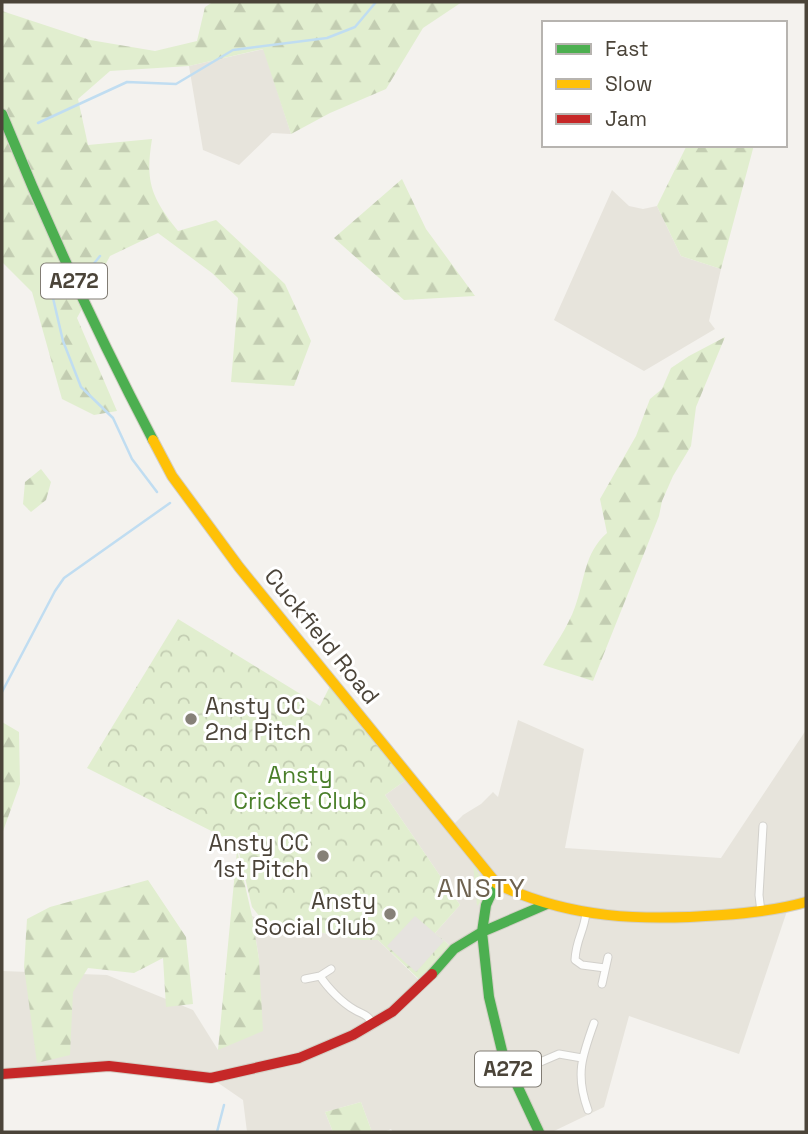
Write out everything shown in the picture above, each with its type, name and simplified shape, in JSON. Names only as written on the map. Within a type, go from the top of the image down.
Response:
[{"type":"main road","name":"Cuckfield Road","points":[[2,114],[46,222],[108,354],[172,476],[188,501],[247,578],[497,884],[527,899],[586,913],[696,917],[761,912],[806,902]]},
{"type":"main road","name":"A272","points":[[497,884],[486,905],[482,932],[489,997],[510,1075],[539,1132]]},
{"type":"main road","points":[[2,1074],[109,1066],[212,1078],[299,1058],[353,1035],[392,1012],[454,949],[482,932],[547,904]]},
{"type":"street","points":[[761,912],[759,895],[762,826]]},
{"type":"street","points":[[586,913],[585,926],[578,936],[575,960],[582,965],[605,968]]},
{"type":"street","points":[[602,984],[608,957]]},
{"type":"street","points":[[304,979],[320,976],[331,969]]},
{"type":"street","points":[[320,976],[325,984],[354,1010],[368,1015],[373,1024]]},
{"type":"street","points":[[588,1110],[581,1092],[580,1068],[594,1023]]},
{"type":"street","points":[[510,1075],[559,1054],[582,1058]]},
{"type":"shaded area","points":[[264,49],[291,134],[272,133],[239,165],[203,150],[189,66]]},
{"type":"shaded area","points":[[612,190],[629,206],[643,209],[657,206],[681,256],[721,269],[709,321],[715,329],[644,371],[554,320]]},
{"type":"shaded area","points":[[518,720],[584,749],[565,848],[721,858],[806,730],[806,902],[788,908],[739,1054],[629,1016],[604,1107],[552,1132],[393,1132],[391,1129],[372,1132],[361,1102],[325,1112],[333,1132],[247,1132],[243,1100],[211,1078],[109,1066],[2,1074],[2,971],[107,975],[193,1010],[218,1050],[259,959],[252,916],[265,922],[350,938],[378,940],[422,983],[454,949],[435,933],[460,905],[385,795],[409,778],[450,828],[493,792],[498,797]]},
{"type":"shaded area","points":[[415,916],[444,941],[416,972],[387,946]]},
{"type":"green space","points":[[213,2],[462,2],[423,28],[386,89],[330,113],[291,134],[263,49],[189,66],[110,71],[78,99],[88,145],[152,139],[149,167],[152,188],[178,231],[216,220],[285,284],[311,341],[294,386],[231,382],[238,298],[212,273],[158,233],[110,256],[77,318],[117,411],[94,415],[62,399],[32,292],[2,262],[2,11],[90,40],[155,51],[197,41],[205,7]]},
{"type":"green space","points":[[686,147],[753,147],[721,269],[681,256],[657,206]]},
{"type":"green space","points":[[402,179],[426,229],[475,296],[404,300],[334,238]]},
{"type":"green space","points":[[725,337],[696,407],[691,446],[662,501],[659,516],[593,681],[543,665],[572,614],[589,558],[607,533],[600,499],[636,436],[650,399],[662,389],[671,368]]},
{"type":"green space","points":[[41,469],[51,482],[46,500],[31,512],[23,504],[25,482]]},
{"type":"green space","name":"Ansty Cricket Club","points":[[178,619],[320,706],[332,682],[409,778],[385,795],[460,905],[435,933],[454,949],[423,983],[378,940],[361,940],[264,922],[252,907],[237,844],[87,768]]},
{"type":"green space","points":[[2,722],[19,732],[20,784],[2,834]]},
{"type":"green space","points":[[237,850],[259,959],[263,1031],[218,1050]]},
{"type":"green space","points":[[473,864],[484,890],[477,906]]},
{"type":"green space","points":[[148,880],[186,937],[193,1004],[166,1007],[163,958],[134,973],[88,968],[73,992],[70,1055],[37,1063],[24,967],[27,919],[50,907]]},
{"type":"green space","points":[[361,1102],[372,1132],[333,1132],[325,1112]]},
{"type":"waterway","points":[[38,123],[127,82],[176,84],[233,50],[327,38],[355,27],[376,2]]},
{"type":"waterway","points":[[88,271],[100,256]]},
{"type":"waterway","points":[[61,292],[53,298],[63,341],[81,387],[113,418],[132,459],[157,492]]},
{"type":"waterway","points":[[2,692],[64,578],[170,503]]},
{"type":"waterway","points":[[217,1132],[224,1105]]},
{"type":"traffic: fast","points":[[2,114],[73,278],[153,440]]},
{"type":"traffic: fast","points":[[496,883],[486,905],[482,932],[489,997],[503,1055],[539,1132]]},
{"type":"traffic: fast","points":[[432,974],[454,949],[482,932],[547,904]]},
{"type":"traffic: slow","points":[[153,440],[172,476],[239,567],[496,883]]},
{"type":"traffic: slow","points":[[497,884],[524,896],[579,911],[635,917],[732,914],[806,902]]},
{"type":"traffic: jam","points":[[2,1074],[109,1066],[211,1078],[299,1058],[353,1035],[392,1012],[432,974]]},
{"type":"place","name":"Ansty CC 2nd Pitch","points":[[191,719]]},
{"type":"place","name":"Ansty CC 1st Pitch","points":[[323,856]]},
{"type":"place","name":"Ansty Social Club","points":[[390,914]]},
{"type":"district","name":"ANSTY","points":[[482,888]]}]
